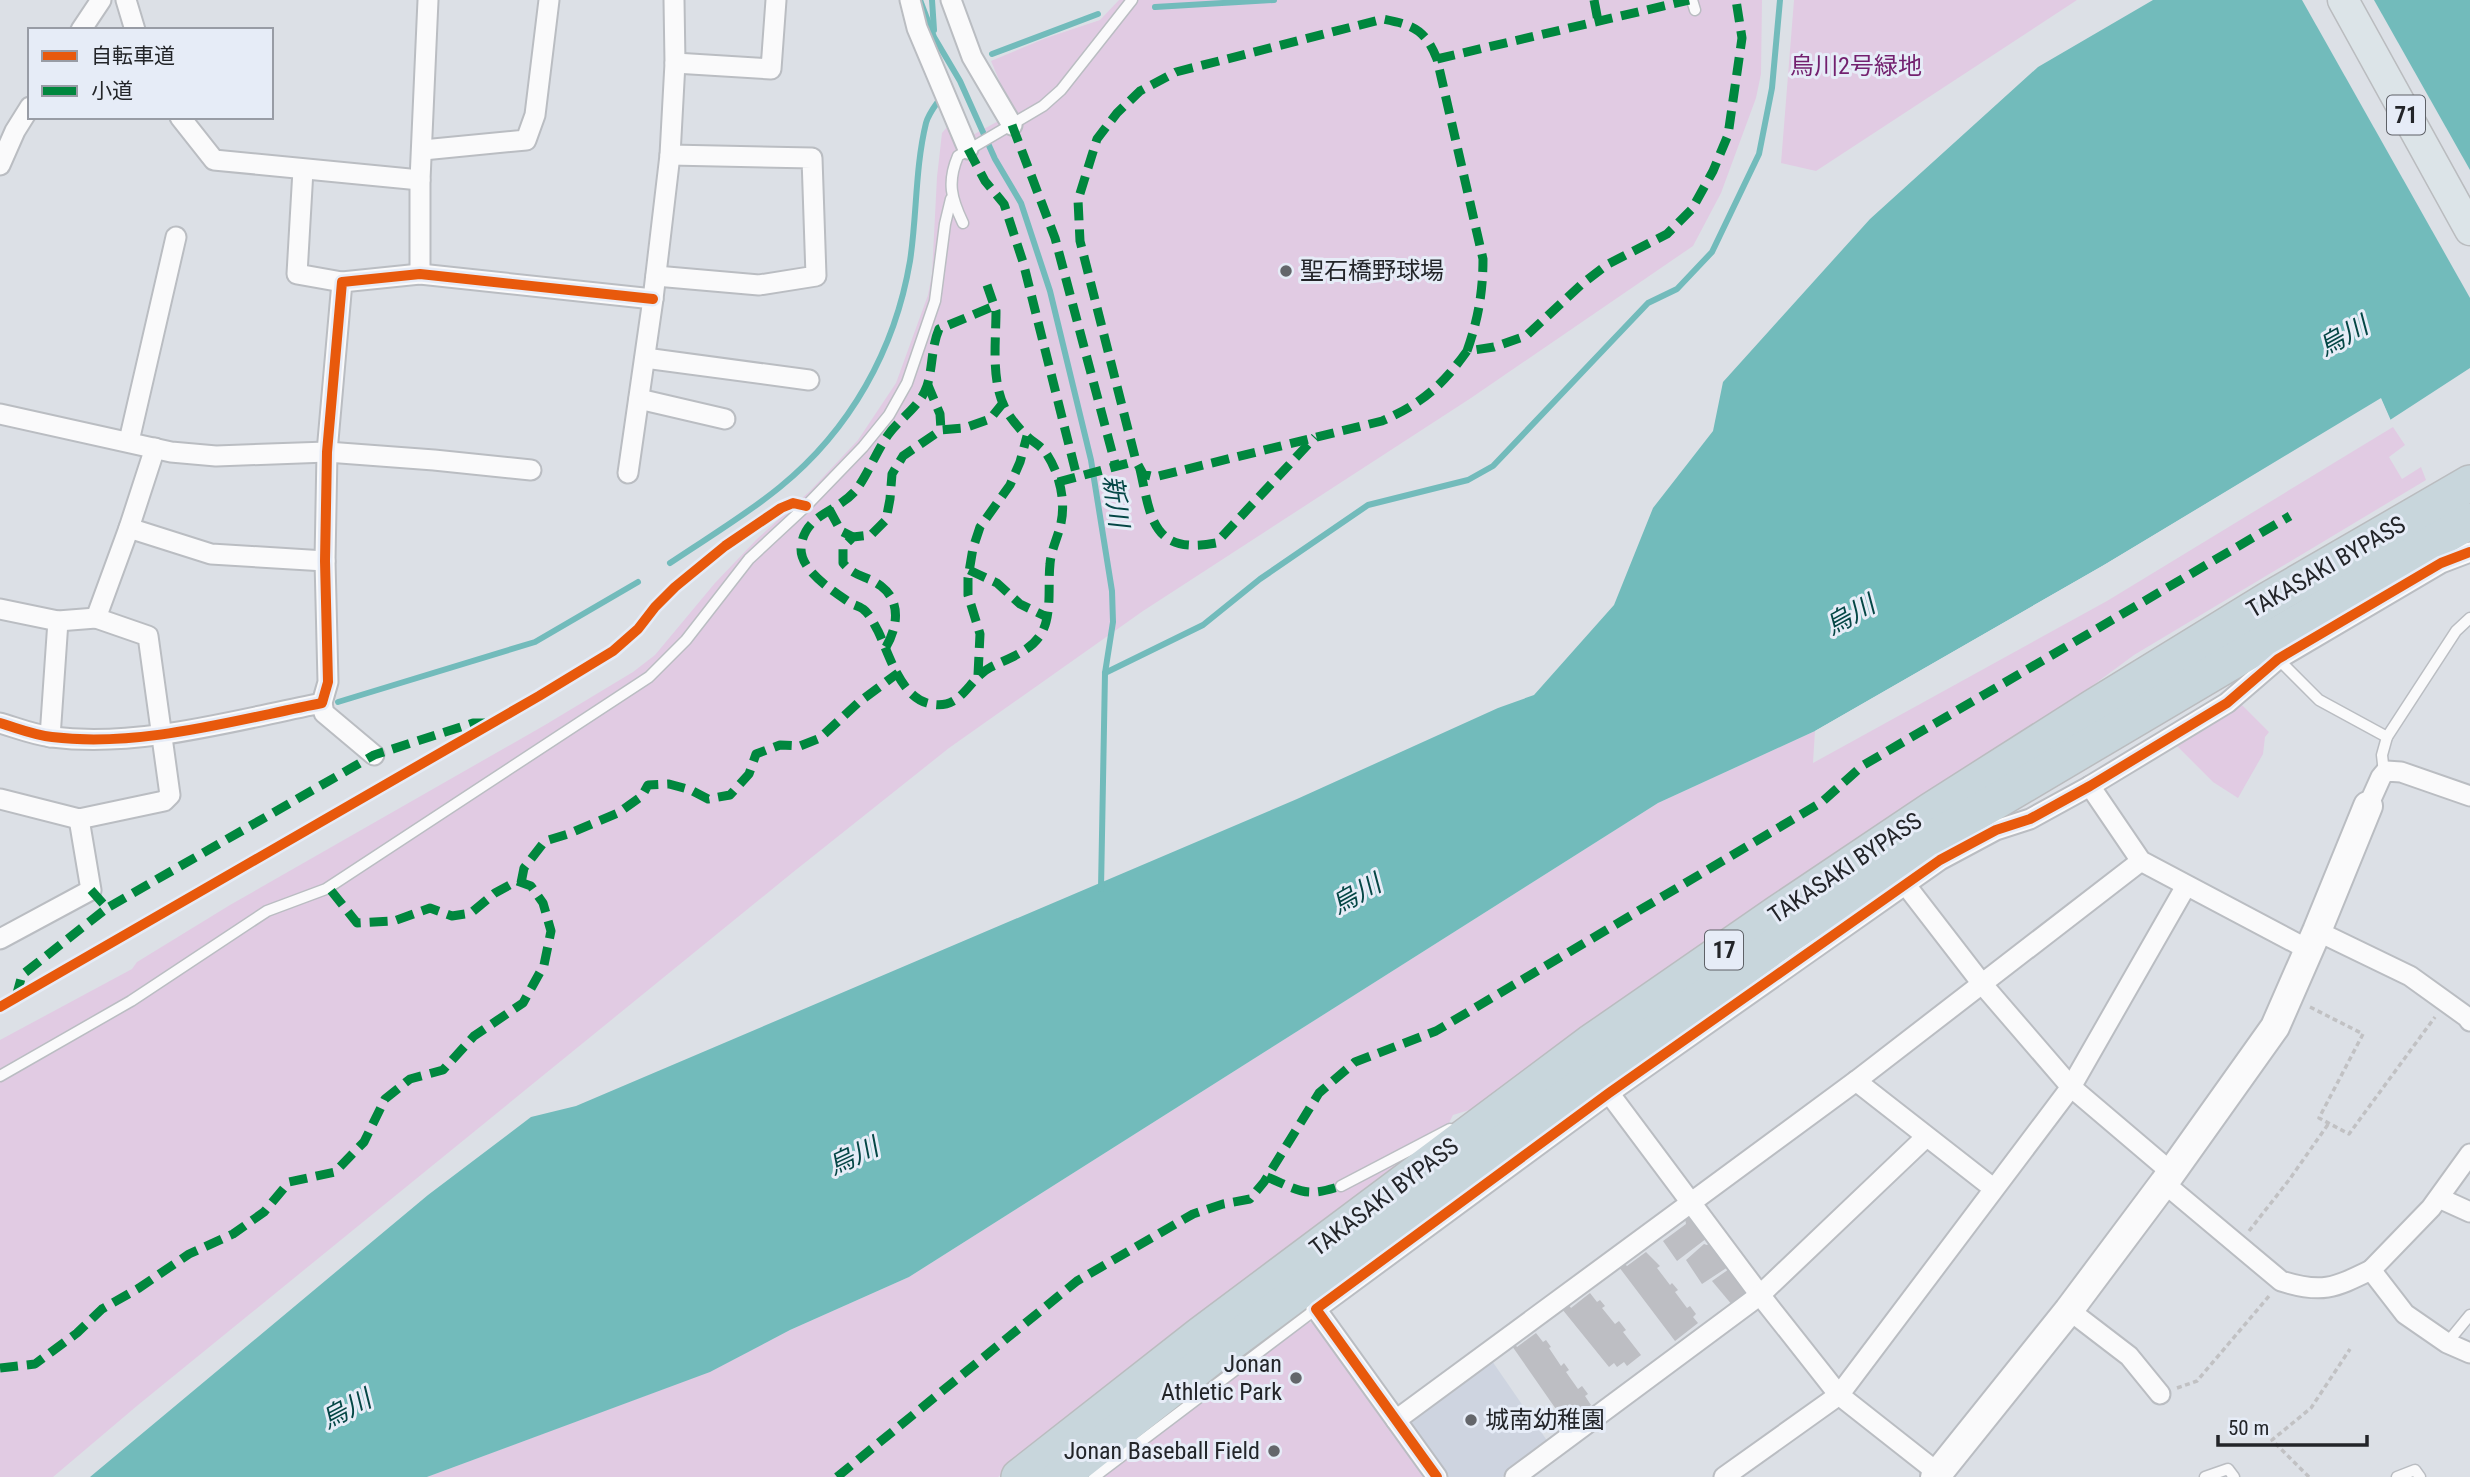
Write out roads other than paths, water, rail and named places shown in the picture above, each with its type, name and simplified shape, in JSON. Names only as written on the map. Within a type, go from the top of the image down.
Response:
[{"type":"highway","name":"TAKASAKI BYPASS","points":[[1019,1477],[1200,1335],[1590,1043],[1930,811],[2268,600],[2470,484]]},
{"type":"highway","name":"TAKASAKI BYPASS","points":[[1073,1475],[1214,1355],[1788,936],[1942,833],[2280,645],[2470,521]]},
{"type":"highway","points":[[1996,830],[2018,806],[2066,782],[2220,689],[2280,645]]},
{"type":"main road","name":"71","points":[[2343,0],[2470,230]]},
{"type":"street","points":[[82,28],[101,0]]},
{"type":"street","points":[[126,0],[134,28]]},
{"type":"street","points":[[420,274],[420,180],[428,0]]},
{"type":"street","points":[[423,150],[526,140],[535,115],[549,0]]},
{"type":"street","points":[[628,473],[670,155],[675,63],[674,0]]},
{"type":"street","points":[[675,63],[772,69],[776,0]]},
{"type":"street","points":[[910,0],[917,28],[972,147]]},
{"type":"street","points":[[951,0],[959,28],[972,57],[1009,127]]},
{"type":"street","points":[[0,165],[28,110]]},
{"type":"street","points":[[182,119],[214,160],[420,180]]},
{"type":"street","points":[[656,276],[760,285],[816,276],[812,158],[670,155]]},
{"type":"street","points":[[303,170],[297,274],[342,282],[420,274],[653,299]]},
{"type":"street","points":[[129,441],[176,237]]},
{"type":"street","points":[[342,282],[327,452],[325,561],[328,682],[321,703],[324,713],[374,755]]},
{"type":"street","points":[[645,358],[809,380]]},
{"type":"street","points":[[639,399],[725,419]]},
{"type":"street","points":[[0,414],[171,452],[216,456],[327,452],[531,470]]},
{"type":"street","points":[[96,618],[155,448]]},
{"type":"street","points":[[129,528],[211,554],[325,561]]},
{"type":"street","points":[[1437,1477],[1317,1309],[1609,1093],[1940,860],[1996,830],[2030,819],[2227,704],[2280,645],[2441,563],[2470,552]]},
{"type":"street","points":[[0,609],[58,621],[96,618],[148,636],[170,795],[164,801],[79,819],[0,799]]},
{"type":"street","points":[[50,737],[58,621]]},
{"type":"street","points":[[0,723],[50,737],[108,740],[162,734],[321,703]]},
{"type":"street","points":[[1609,1093],[1760,1295],[1839,1395],[1937,1475],[2069,1310],[2275,1027],[2384,773],[2401,772],[2470,796]]},
{"type":"street","points":[[2090,786],[2141,861],[2186,886],[2313,941],[2410,976],[2470,1021]]},
{"type":"street","points":[[0,939],[91,890],[79,819]]},
{"type":"street","points":[[1396,1420],[1856,1081],[2141,861]]},
{"type":"street","points":[[1905,884],[1983,985],[2071,1087],[2281,1281],[2305,1289],[2324,1289],[2343,1284],[2371,1270],[2439,1198],[2470,1154]]},
{"type":"street","points":[[1724,1477],[1839,1395],[2071,1087],[2186,886]]},
{"type":"street","points":[[1856,1081],[1993,1188]]},
{"type":"street","points":[[1515,1477],[1760,1295],[1926,1137]]},
{"type":"street","points":[[2439,1198],[2470,1212]]},
{"type":"street","points":[[2371,1270],[2405,1314],[2447,1343],[2470,1353]]},
{"type":"street","points":[[2069,1310],[2129,1356],[2160,1394]]},
{"type":"lane","points":[[0,1076],[131,1000],[267,911],[326,889],[649,677],[686,640],[749,559],[834,476],[889,415],[907,383],[935,301],[953,169],[958,156],[1043,106],[1061,90],[1132,0]]},
{"type":"lane","points":[[951,199],[963,223]]},
{"type":"lane","points":[[2384,773],[2382,755],[2387,737],[2456,631],[2470,618]]},
{"type":"lane","points":[[2280,645],[2319,700],[2387,737]]},
{"type":"lane","points":[[1342,1186],[1463,1122],[1474,1129]]},
{"type":"lane","points":[[1073,1475],[1317,1309]]},
{"type":"lane","points":[[2447,1343],[2470,1315]]},
{"type":"lane","points":[[2205,1477],[2228,1469],[2234,1477]]},
{"type":"lane","points":[[2397,1477],[2415,1470],[2420,1477]]},
{"type":"water","name":"烏川","points":[[2153,0],[2470,0],[2470,368],[2390,420],[2381,399],[2104,565],[1815,731],[1658,803],[909,1277],[790,1330],[710,1372],[427,1477],[90,1477],[428,1195],[531,1117],[576,1106],[1297,799],[1498,708],[1534,695],[1614,605],[1653,508],[1713,431],[1723,382],[1870,219],[2038,67]]},
{"type":"waterway","name":"新川","points":[[920,0],[934,37],[960,81],[995,159],[1021,203],[1050,291],[1091,460],[1112,591],[1113,622],[1105,673],[1101,889]]},
{"type":"waterway","points":[[932,0],[934,30]]},
{"type":"waterway","points":[[1155,7],[1274,0]]},
{"type":"waterway","points":[[1105,673],[1203,625],[1260,579],[1368,505],[1468,480],[1493,466],[1648,303],[1677,289],[1712,252],[1759,154],[1772,88],[1780,0]]},
{"type":"waterway","points":[[992,54],[1098,14]]},
{"type":"waterway","points":[[670,563],[754,507],[805,465],[828,440],[866,386],[881,357],[903,294],[910,261],[922,140],[927,120],[939,100]]},
{"type":"waterway","points":[[338,702],[535,642],[638,582]]},
{"type":"place","name":"聖石橋野球場","points":[[1286,271]]},
{"type":"place","name":"Jonan Athletic Park","points":[[1296,1378]]},
{"type":"place","name":"城南幼稚園","points":[[1471,1420]]},
{"type":"place","name":"Jonan Baseball Field","points":[[1274,1451]]},
{"type":"park label","name":"烏川2号緑地","points":[[1856,66]]}]
